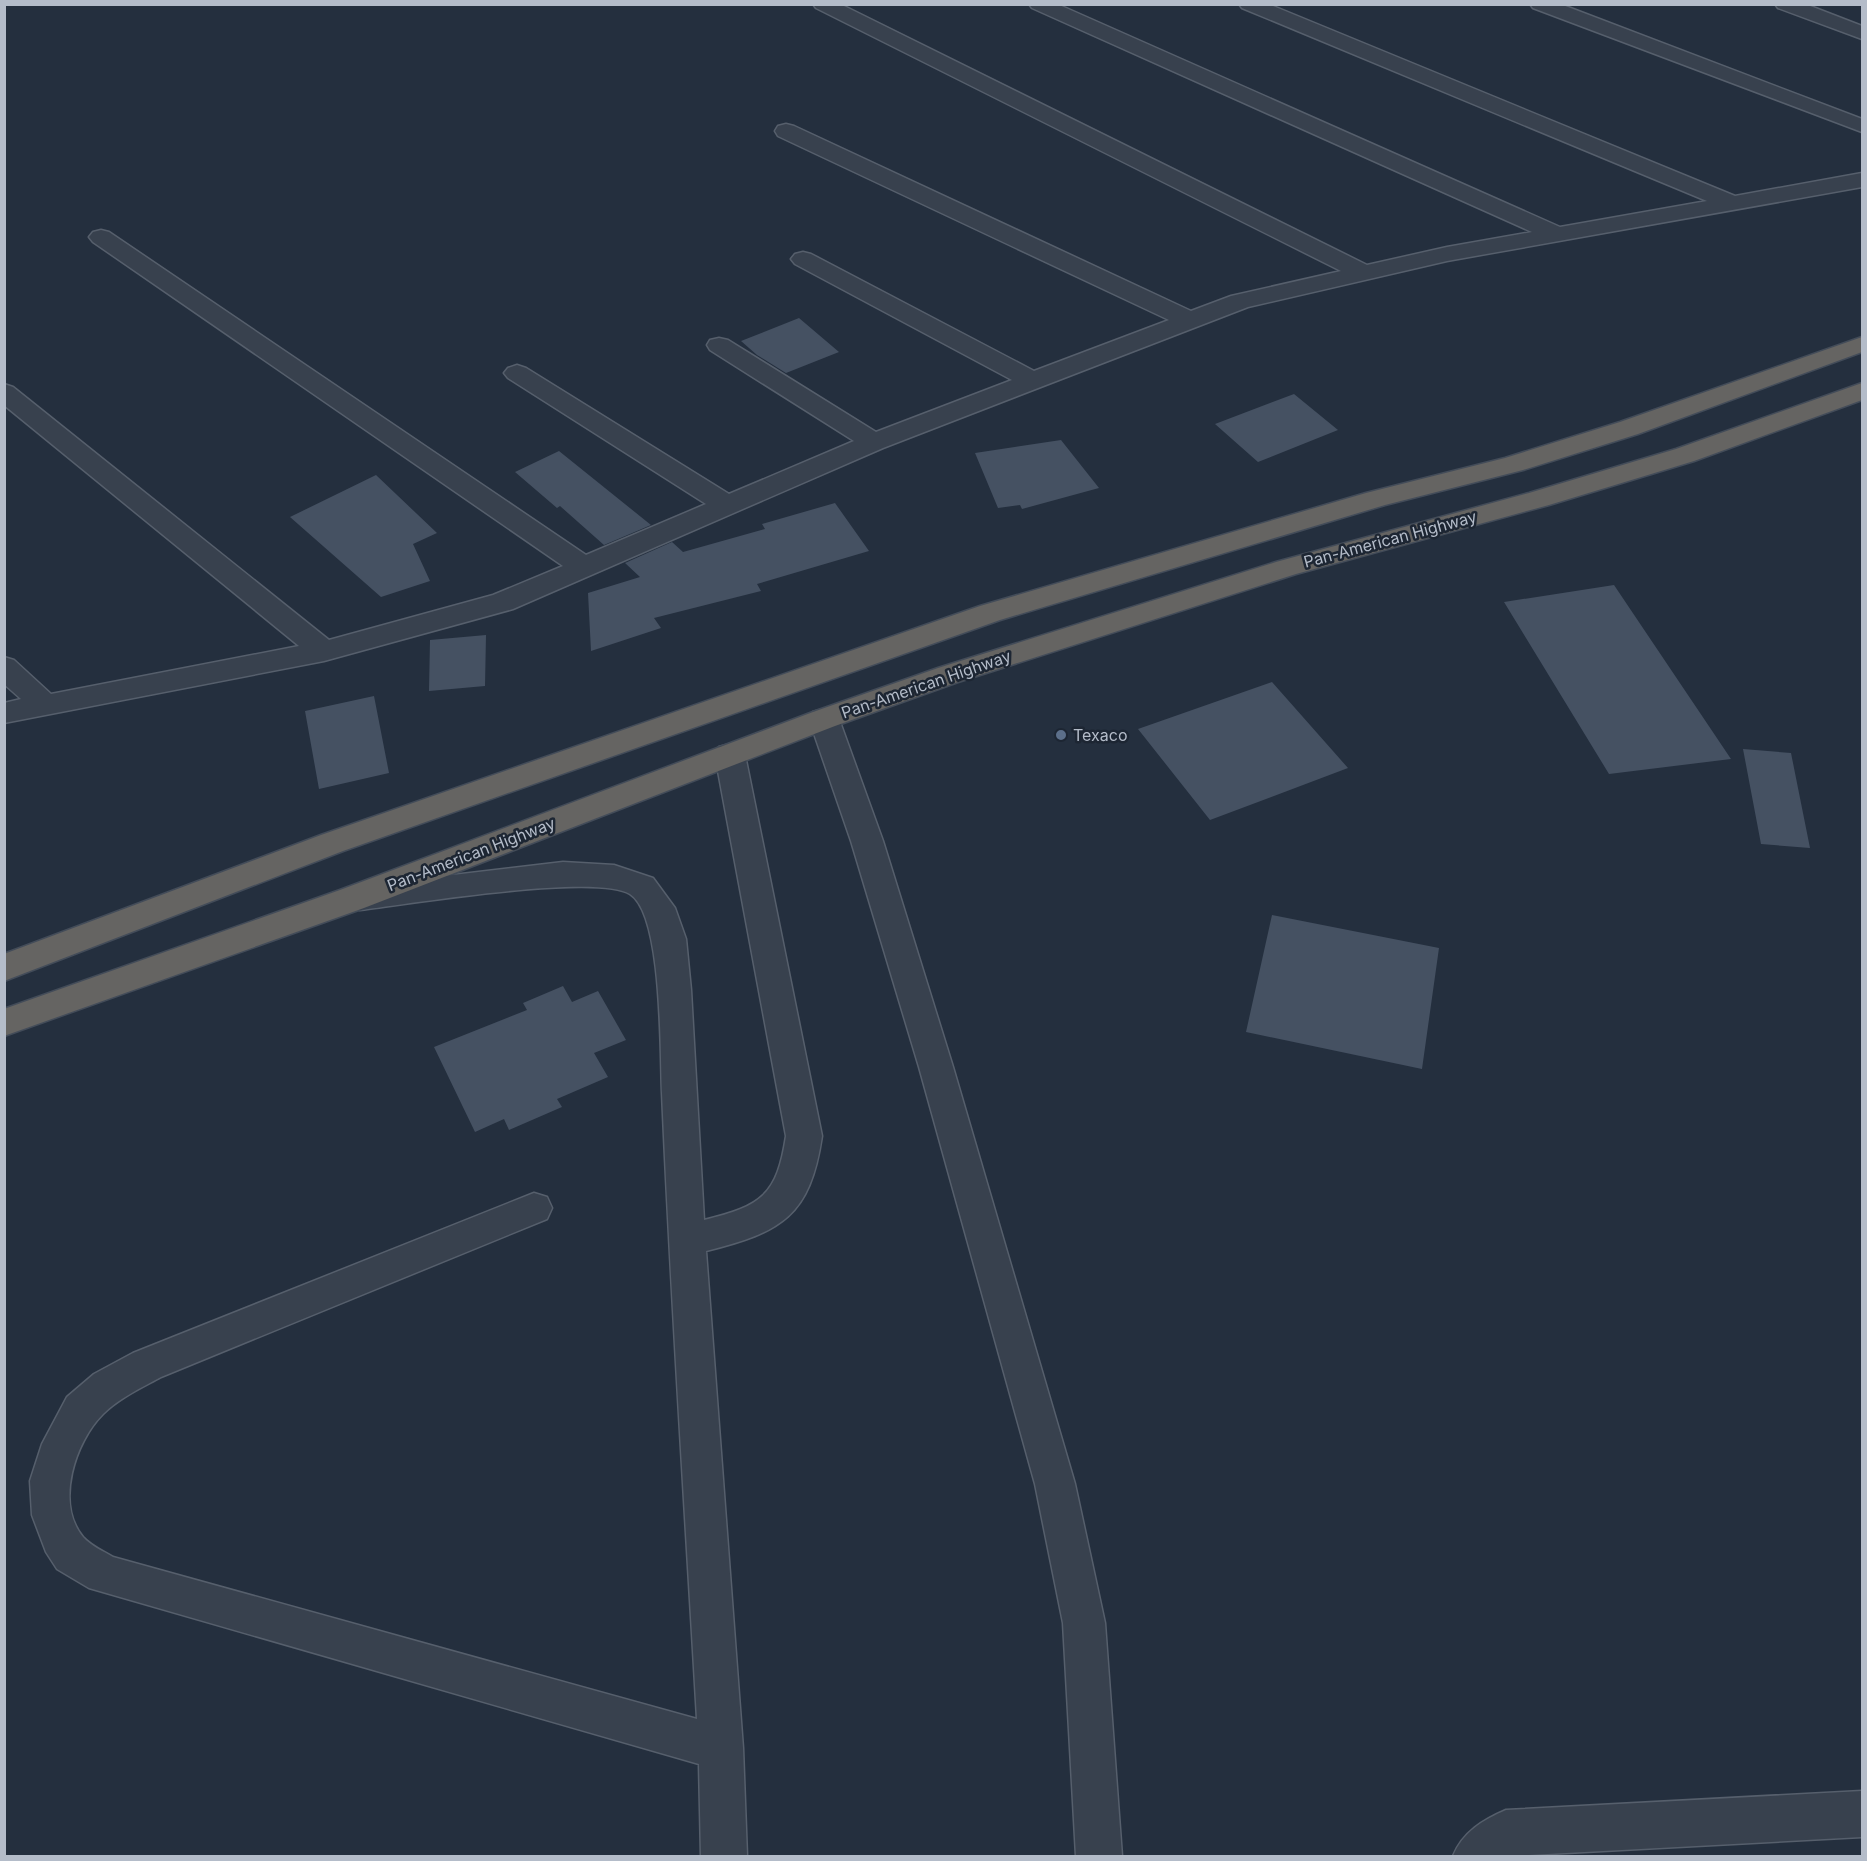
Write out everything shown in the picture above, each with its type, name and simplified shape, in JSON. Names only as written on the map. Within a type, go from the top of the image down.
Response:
[{"type":"highway","points":[[4,968],[332,843],[990,613],[1376,499],[1535,457],[1629,428],[1863,344]]},
{"type":"highway","name":"Pan-American Highway","points":[[4,1023],[352,899],[824,719],[959,671],[1286,568],[1539,499],[1685,455],[1861,393]]},
{"type":"street","points":[[823,4],[1364,273]]},
{"type":"street","points":[[1039,4],[1556,234]]},
{"type":"street","points":[[1249,4],[1733,203]]},
{"type":"street","points":[[1540,4],[1863,126]]},
{"type":"street","points":[[1785,4],[1863,33]]},
{"type":"street","points":[[786,131],[1187,320]]},
{"type":"street","points":[[4,713],[324,651],[502,602],[874,442],[1240,300],[1447,254],[1863,180]]},
{"type":"street","points":[[101,237],[584,567]]},
{"type":"street","points":[[803,259],[1033,381]]},
{"type":"street","points":[[719,345],[874,442]]},
{"type":"street","points":[[517,373],[726,505]]},
{"type":"street","points":[[4,392],[324,651]]},
{"type":"street","points":[[4,667],[45,705]]},
{"type":"street","points":[[824,719],[867,841],[936,1067],[1055,1484],[1084,1623],[1099,1857]]},
{"type":"street","points":[[687,1240],[724,1232],[763,1215],[787,1196],[800,1165],[804,1136],[730,755]]},
{"type":"street","points":[[352,899],[563,874],[614,877],[642,886],[659,908],[669,939],[674,990],[687,1240],[721,1748],[724,1857]]},
{"type":"street","points":[[534,1208],[147,1365],[112,1384],[87,1403],[70,1427],[58,1457],[50,1488],[54,1524],[69,1553],[104,1574],[721,1748]]},
{"type":"street","points":[[1476,1857],[1506,1833],[1863,1814]]},
{"type":"building","points":[[799,318],[839,352],[786,373],[757,355],[741,341]]},
{"type":"building","points":[[1294,394],[1338,430],[1258,462],[1215,424]]},
{"type":"building","points":[[1061,440],[1099,488],[1022,509],[1020,505],[998,508],[975,453]]},
{"type":"building","points":[[559,451],[651,525],[604,545],[560,506],[557,508],[515,472]]},
{"type":"building","points":[[376,475],[437,533],[413,544],[430,581],[381,597],[290,517]]},
{"type":"building","points":[[835,503],[869,551],[757,584],[761,591],[654,618],[661,628],[591,651],[588,593],[640,577],[625,563],[672,542],[683,552],[765,529],[762,524]]},
{"type":"building","points":[[1614,585],[1731,759],[1609,774],[1504,602]]},
{"type":"building","points":[[486,635],[485,686],[429,691],[430,640]]},
{"type":"building","points":[[1272,682],[1348,768],[1210,820],[1138,729]]},
{"type":"building","points":[[374,696],[389,773],[319,789],[305,711]]},
{"type":"building","points":[[1743,749],[1791,753],[1810,848],[1761,844]]},
{"type":"building","points":[[1272,915],[1439,948],[1422,1069],[1246,1032]]},
{"type":"building","points":[[563,986],[572,1002],[598,991],[626,1040],[594,1053],[608,1077],[557,1099],[562,1107],[509,1130],[504,1119],[475,1132],[434,1047],[527,1010],[523,1003]]},
{"type":"place","name":"Texaco","points":[[1061,735]]}]
